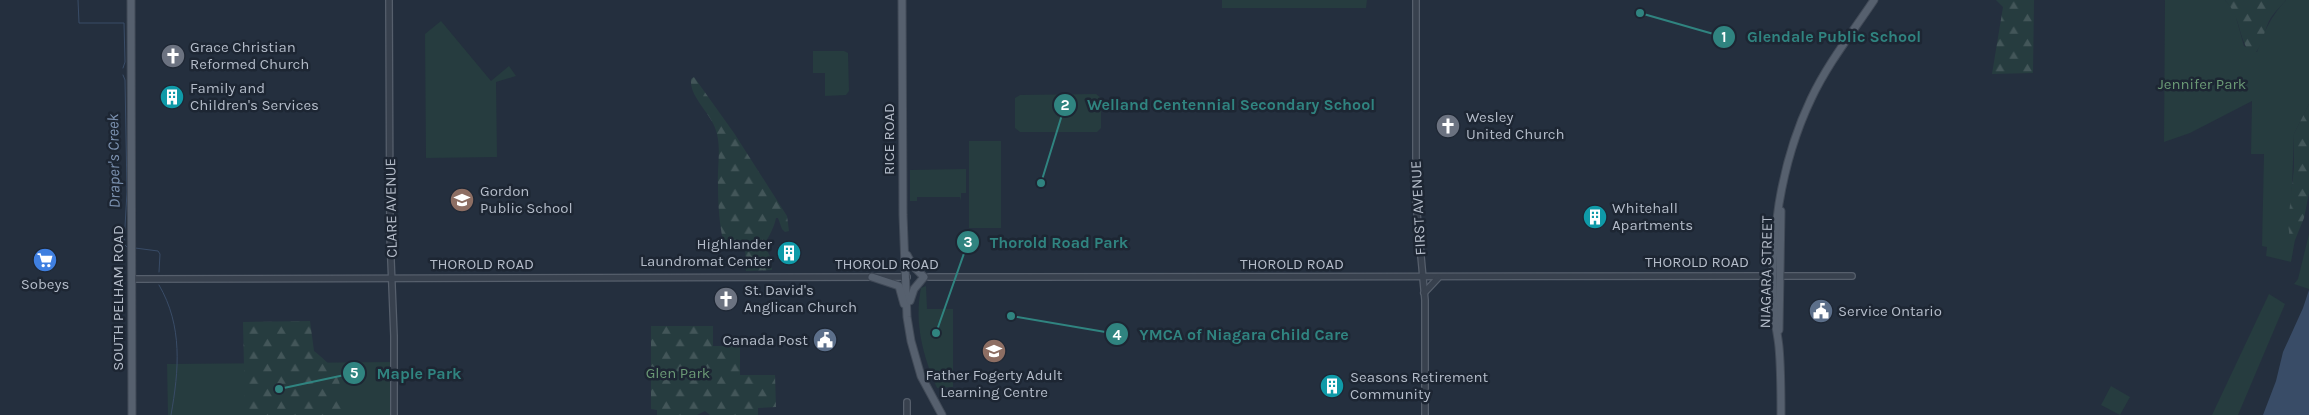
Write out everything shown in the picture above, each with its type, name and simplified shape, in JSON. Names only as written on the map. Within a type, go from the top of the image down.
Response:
[{"type":"main road","name":"SOUTH PELHAM ROAD","points":[[131,0],[132,415]]},
{"type":"main road","name":"RICE ROAD","points":[[902,0],[907,316]]},
{"type":"main road","name":"NIAGARA STREET","points":[[1781,415],[1778,340],[1781,314],[1777,276],[1782,217],[1780,204],[1792,149],[1810,100],[1831,61],[1874,0]]},
{"type":"main road","points":[[905,252],[915,269],[926,277],[913,291],[907,316]]},
{"type":"main road","name":"THOROLD ROAD","points":[[907,277],[926,277]]},
{"type":"main road","points":[[872,278],[898,286],[907,316],[910,341],[921,376],[942,415]]},
{"type":"street","name":"CLARE AVENUE","points":[[389,0],[390,236],[394,415]]},
{"type":"street","name":"FIRST AVENUE","points":[[1416,0],[1416,197],[1424,293],[1425,415]]},
{"type":"street","name":"THOROLD ROAD","points":[[926,277],[1438,278],[1852,276]]},
{"type":"street","name":"THOROLD ROAD","points":[[132,279],[907,277]]},
{"type":"street","points":[[1424,293],[1438,278]]},
{"type":"street","points":[[907,402],[907,415]]},
{"type":"green space","points":[[1222,0],[1367,0],[1366,8],[1222,8]]},
{"type":"green space","points":[[1996,0],[2034,0],[2033,73],[1992,74],[2003,7]]},
{"type":"green space","name":"Jennifer Park","points":[[2165,0],[2225,0],[2234,10],[2244,46],[2257,52],[2268,24],[2286,0],[2309,0],[2309,104],[2294,134],[2290,240],[2295,240],[2291,262],[2266,256],[2267,247],[2262,246],[2264,154],[2251,154],[2252,101],[2190,133],[2164,142]]},
{"type":"green space","points":[[2225,0],[2286,0],[2272,16],[2259,48],[2252,56],[2244,42],[2234,14]]},
{"type":"green space","points":[[441,21],[491,81],[509,66],[516,76],[496,82],[497,157],[426,158],[425,34]]},
{"type":"green space","points":[[813,51],[844,51],[848,53],[849,91],[846,95],[825,96],[825,73],[813,73]]},
{"type":"green space","points":[[694,77],[734,133],[787,216],[789,231],[785,232],[782,229],[778,218],[776,218],[773,229],[764,245],[770,256],[772,270],[746,271],[745,244],[728,243],[723,240],[719,206],[717,134],[715,127],[691,86],[691,79]]},
{"type":"green space","points":[[1096,94],[1101,98],[1101,128],[1097,132],[1020,132],[1015,128],[1015,98],[1020,95]]},
{"type":"green space","points":[[2309,104],[2309,193],[2304,218],[2295,240],[2290,240],[2288,223],[2294,168],[2294,134]]},
{"type":"green space","points":[[969,141],[1001,141],[1001,228],[969,228]]},
{"type":"green space","points":[[966,169],[966,193],[961,193],[961,201],[960,197],[917,197],[917,201],[910,201],[910,170]]},
{"type":"green space","points":[[2309,234],[2309,289],[2294,284],[2298,279]]},
{"type":"green space","points":[[926,286],[927,309],[953,309],[953,387],[937,388],[924,352],[919,327],[919,301],[921,288]]},
{"type":"green space","points":[[2269,294],[2285,304],[2238,415],[2212,415]]},
{"type":"green space","points":[[310,321],[314,351],[336,374],[340,385],[342,407],[345,415],[245,415],[243,322]]},
{"type":"green space","name":"Glen Park","points":[[651,326],[713,326],[713,346],[740,346],[740,375],[775,375],[776,407],[758,408],[758,415],[710,415],[705,411],[697,415],[657,415],[657,410],[651,409]]},
{"type":"green space","points":[[391,362],[390,415],[168,415],[167,364]]},
{"type":"green space","points":[[2111,386],[2130,397],[2120,415],[2101,405]]},
{"type":"water","points":[[2309,290],[2309,415],[2263,415],[2276,381],[2283,352]]},
{"type":"waterway","name":"Draper's Creek","points":[[78,0],[79,23],[124,23],[125,62],[123,68]]},
{"type":"waterway","name":"Draper's Creek","points":[[123,75],[125,80],[127,192],[124,244],[127,247]]},
{"type":"waterway","name":"Draper's Creek","points":[[135,248],[158,251],[160,254],[159,272]]},
{"type":"waterway","name":"Draper's Creek","points":[[159,285],[172,316],[177,348],[176,381],[171,415]]},
{"type":"place","name":"Glendale Public School","points":[[1640,13]]},
{"type":"place","name":"Grace Christian Reformed Church","points":[[173,56]]},
{"type":"place","name":"Family and Children's Services","points":[[172,97]]},
{"type":"place","name":"Wesley United Church","points":[[1448,126]]},
{"type":"place","name":"Welland Centennial Secondary School","points":[[1041,183]]},
{"type":"place","name":"Gordon Public School","points":[[462,200]]},
{"type":"place","name":"Whitehall Apartments","points":[[1595,217]]},
{"type":"place","name":"Highlander Laundromat Center","points":[[789,253]]},
{"type":"place","name":"Sobeys","points":[[45,260]]},
{"type":"place","name":"St. David's Anglican Church","points":[[726,299]]},
{"type":"place","name":"Service Ontario","points":[[1821,311]]},
{"type":"place","name":"YMCA of Niagara Child Care","points":[[1011,316]]},
{"type":"place","name":"Thorold Road Park","points":[[936,333]]},
{"type":"place","name":"Canada Post","points":[[825,340]]},
{"type":"place","name":"Father Fogerty Adult Learning Centre","points":[[994,351]]},
{"type":"place","name":"Seasons Retirement Community","points":[[1332,386]]},
{"type":"place","name":"Maple Park","points":[[279,389]]}]
